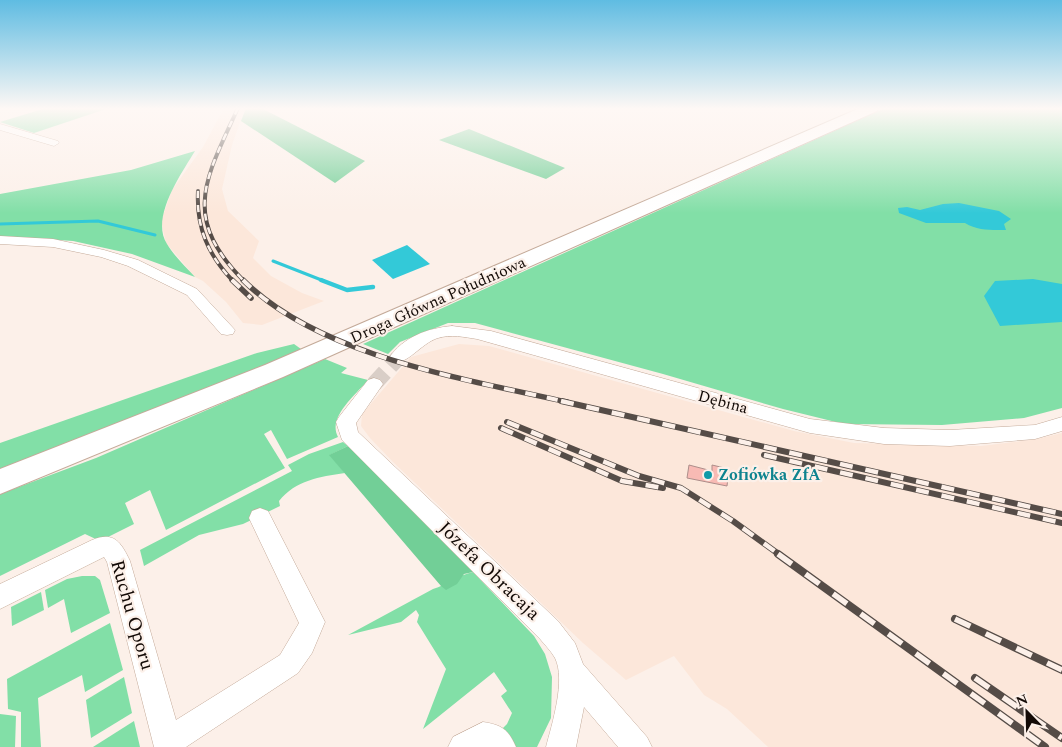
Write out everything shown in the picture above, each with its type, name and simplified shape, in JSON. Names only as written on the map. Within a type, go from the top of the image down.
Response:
[{"type":"main road","name":"Droga Główna Południowa","points":[[0,482],[274,371],[793,143]]},
{"type":"street","points":[[0,240],[53,243],[104,254],[133,263],[192,292],[227,330]]},
{"type":"street","name":"Dębina","points":[[398,358],[409,346],[420,339],[445,331],[459,330],[491,336],[810,426],[884,436],[950,438],[1035,432],[1062,424]]},
{"type":"street","name":"Józefa Obracaja","points":[[374,384],[346,422],[349,435],[549,630],[566,652],[571,671],[570,710],[561,747]]},
{"type":"street","name":"Ruchu Oporu","points":[[0,597],[100,547],[108,547],[113,551],[118,561],[169,744],[289,664],[301,648],[308,634],[312,622],[260,518]]},
{"type":"street","points":[[571,671],[637,747]]},
{"type":"street","points":[[463,747],[483,736],[494,738],[501,747]]},
{"type":"shaded area","points":[[205,143],[233,143],[222,189],[228,211],[259,241],[253,258],[271,276],[302,293],[324,301],[262,325],[243,323],[226,302],[203,281],[195,277],[166,243],[161,221],[172,190]]},
{"type":"shaded area","points":[[459,344],[489,346],[794,431],[854,443],[981,446],[1037,439],[1062,433],[1062,747],[768,747],[727,709],[704,695],[674,656],[626,680],[583,643],[393,462],[361,426],[362,414],[411,357]]},
{"type":"green space","points":[[274,143],[329,143],[365,161],[335,183]]},
{"type":"green space","points":[[447,143],[503,143],[565,168],[546,179]]},
{"type":"green space","points":[[808,143],[1062,143],[1062,408],[1024,418],[942,425],[844,424],[783,409],[475,323],[448,323],[400,342],[388,354],[363,344]]},
{"type":"green space","points":[[195,151],[169,196],[162,222],[167,244],[195,277],[132,254],[73,241],[0,236],[0,194],[131,170]]},
{"type":"green space","points":[[294,344],[301,349],[176,405],[0,476],[0,443],[257,353]]},
{"type":"green space","points":[[325,359],[347,368],[341,373],[368,380],[339,414],[336,422],[338,437],[287,459],[271,430],[264,434],[285,468],[166,530],[150,490],[125,503],[134,524],[100,541],[85,534],[0,576],[0,494],[96,458]]},
{"type":"green space","points":[[343,442],[348,446],[330,455],[345,473],[317,478],[300,484],[279,501],[280,506],[243,524],[199,535],[144,566],[140,550],[292,471],[288,465],[309,454]]},
{"type":"green space","points":[[348,446],[473,572],[464,574],[457,584],[446,590],[441,586],[329,455]]},
{"type":"green space","points":[[473,572],[534,636],[545,654],[552,677],[551,718],[537,747],[512,747],[499,732],[507,724],[512,713],[501,696],[507,691],[494,672],[423,729],[446,669],[417,622],[419,615],[416,610],[401,622],[348,635],[433,589]]},
{"type":"green space","points":[[95,576],[100,580],[110,613],[71,633],[64,599],[48,608],[45,590],[67,579]]},
{"type":"green space","points":[[41,592],[44,610],[12,626],[11,607]]},
{"type":"green space","points":[[110,623],[123,670],[85,692],[82,675],[38,698],[41,747],[21,747],[21,712],[8,709],[7,679]]},
{"type":"green space","points":[[124,677],[132,713],[91,738],[86,700]]},
{"type":"green space","points":[[0,714],[16,716],[15,747],[0,747]]},
{"type":"green space","points":[[134,721],[140,747],[93,747]]},
{"type":"water","points":[[959,203],[999,211],[1011,219],[1004,224],[1006,230],[985,230],[965,223],[926,223],[899,213],[898,208],[907,207],[920,210],[943,204]]},
{"type":"water","points":[[407,245],[430,264],[393,279],[372,260]]},
{"type":"water","points":[[1033,279],[1062,284],[1062,322],[1000,326],[984,296],[995,281]]},
{"type":"building","name":"Zofiówka ZfA","points":[[689,465],[712,471],[712,465],[729,469],[727,486],[687,478]]},
{"type":"waterway","points":[[0,224],[98,221],[155,235]]},
{"type":"waterway","points":[[273,261],[324,281]]},
{"type":"waterway","points":[[321,280],[347,290],[373,287]]},
{"type":"tunnel","points":[[374,384],[398,358]]},
{"type":"railway","points":[[222,143],[209,177],[205,197],[206,217],[212,237],[224,258],[243,280]]},
{"type":"railway","points":[[198,191],[199,217],[205,240],[210,251],[233,281]]},
{"type":"railway","points":[[243,280],[275,306],[311,328],[352,346],[395,361],[439,373],[567,402]]},
{"type":"railway","points":[[233,281],[251,298]]},
{"type":"railway","points":[[561,401],[1062,514]]},
{"type":"railway","points":[[507,422],[639,476],[681,488],[733,521],[780,555]]},
{"type":"railway","points":[[501,428],[622,481],[663,488]]},
{"type":"railway","points":[[764,455],[1062,523]]},
{"type":"railway","points":[[778,554],[1045,747]]},
{"type":"railway","points":[[955,619],[1062,670]]},
{"type":"railway","points":[[975,678],[1062,738]]},
{"type":"place","name":"Zofiówka ZfA","points":[[708,475]]}]
